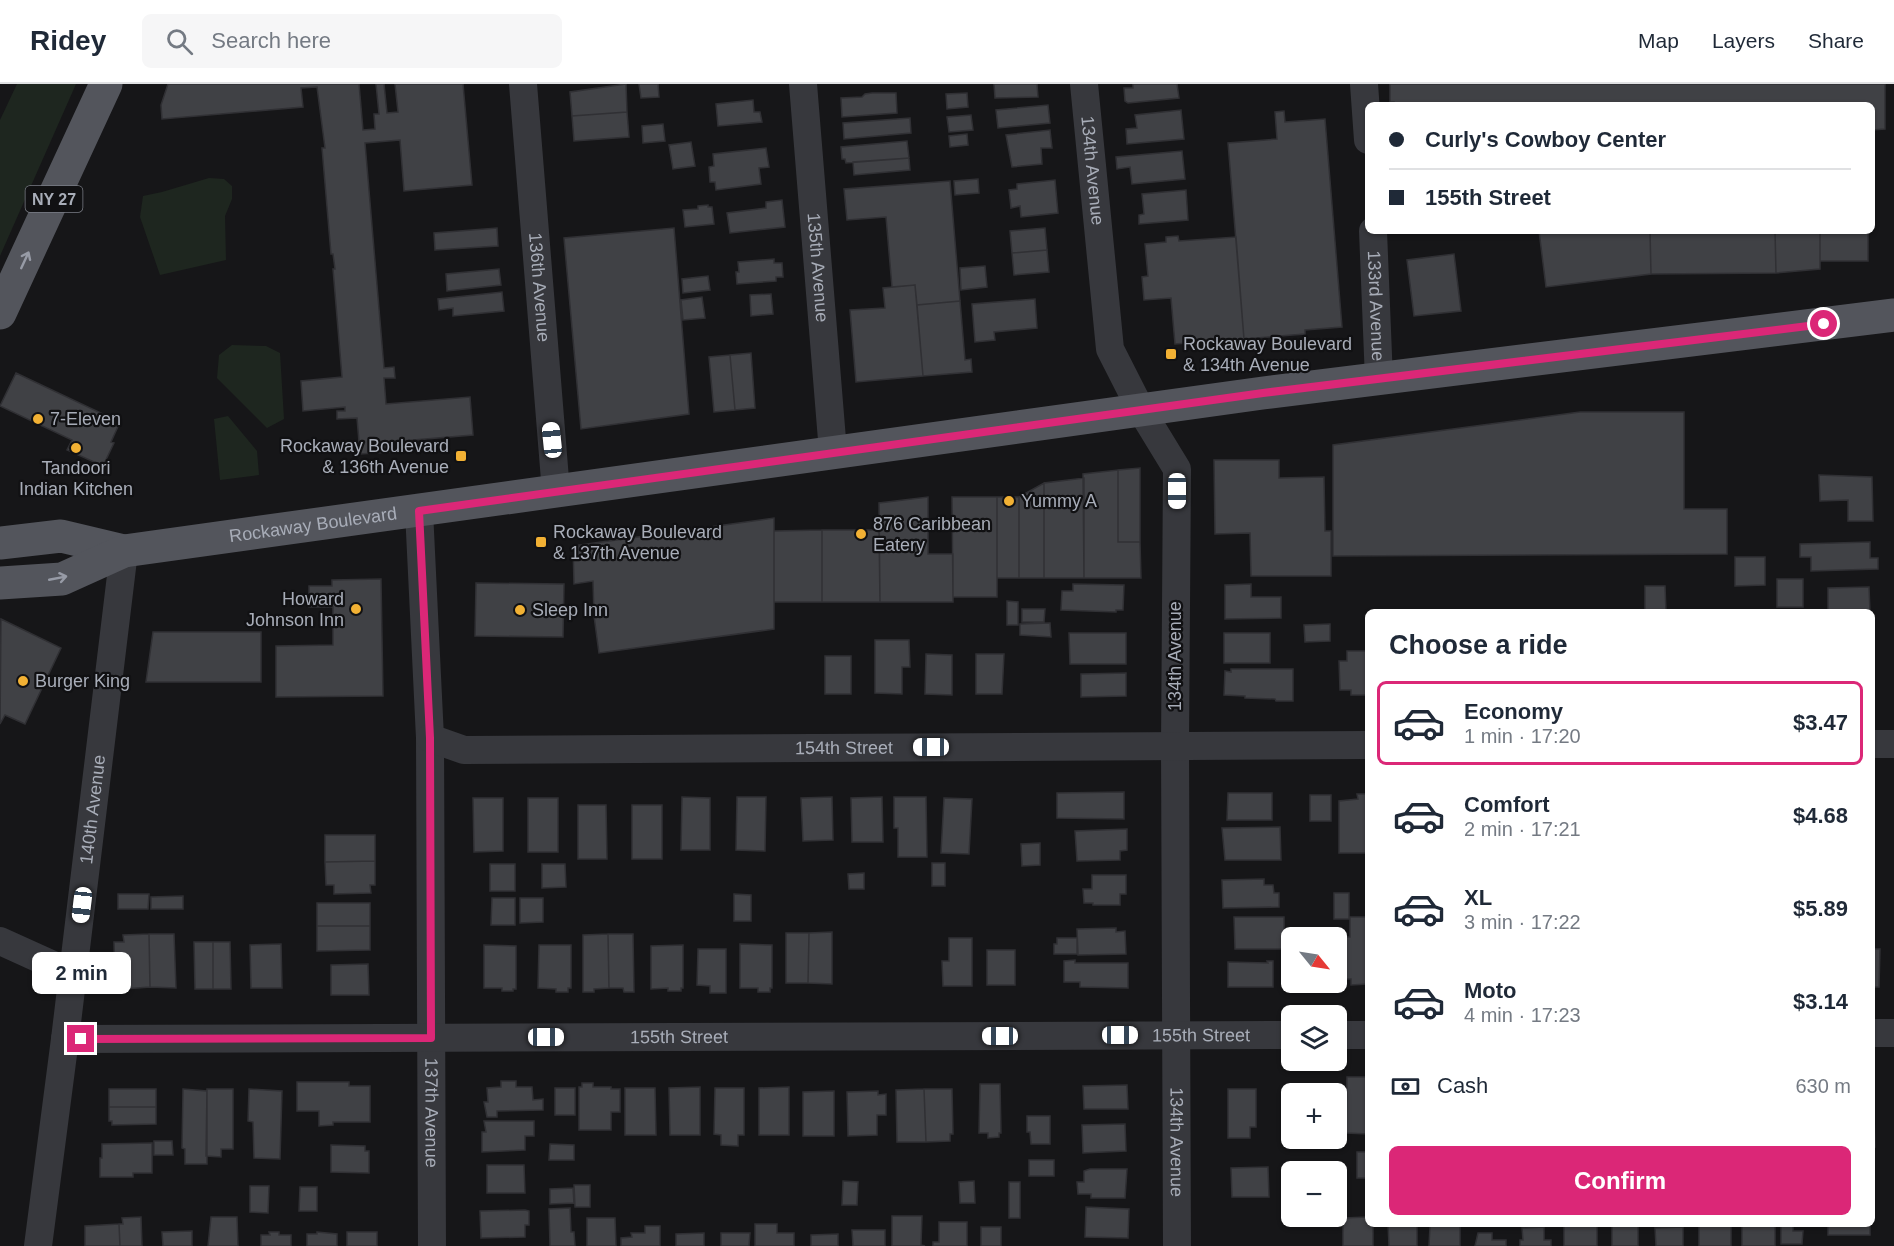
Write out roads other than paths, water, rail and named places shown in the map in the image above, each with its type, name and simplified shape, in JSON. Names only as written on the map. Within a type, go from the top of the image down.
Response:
[{"type":"main road","name":"NY 27","points":[[0,313],[106,84]]},
{"type":"main road","name":"Rockaway Boulevard","points":[[0,583],[62,579],[124,551],[1141,410],[1894,315]]},
{"type":"main road","name":"Rockaway Boulevard","points":[[0,543],[61,536],[124,551]]},
{"type":"street","name":"136th Avenue","points":[[523,84],[556,492]]},
{"type":"street","name":"135th Avenue","points":[[803,84],[833,452]]},
{"type":"street","name":"134th Avenue","points":[[1084,84],[1110,349],[1141,410],[1177,469],[1175,746],[1177,1246]]},
{"type":"street","points":[[1364,84],[1365,102]]},
{"type":"street","name":"133rd Avenue","points":[[1373,234],[1379,380]]},
{"type":"street","name":"137th Avenue","points":[[419,511],[430,738],[432,1246]]},
{"type":"street","name":"140th Avenue","points":[[38,1246],[124,551]]},
{"type":"street","name":"154th Street","points":[[430,738],[464,750],[1365,745]]},
{"type":"street","points":[[1875,744],[1894,744]]},
{"type":"street","points":[[0,941],[73,974]]},
{"type":"street","points":[[1875,1033],[1894,1033]]},
{"type":"street","name":"155th Street","points":[[65,1039],[1281,1035]]},
{"type":"street","points":[[1347,1035],[1365,1035]]},
{"type":"place","name":"Rockaway Boulevard & 134th Avenue","points":[[1171,354]]},
{"type":"place","name":"7-Eleven","points":[[38,419]]},
{"type":"place","name":"Tandoori Indian Kitchen","points":[[76,448]]},
{"type":"place","name":"Rockaway Boulevard & 136th Avenue","points":[[461,456]]},
{"type":"place","name":"Yummy A","points":[[1009,501]]},
{"type":"place","name":"876 Caribbean Eatery","points":[[861,534]]},
{"type":"place","name":"Rockaway Boulevard & 137th Avenue","points":[[541,542]]},
{"type":"place","name":"Howard Johnson Inn","points":[[356,609]]},
{"type":"place","name":"Sleep Inn","points":[[520,610]]},
{"type":"place","name":"Burger King","points":[[23,681]]}]
